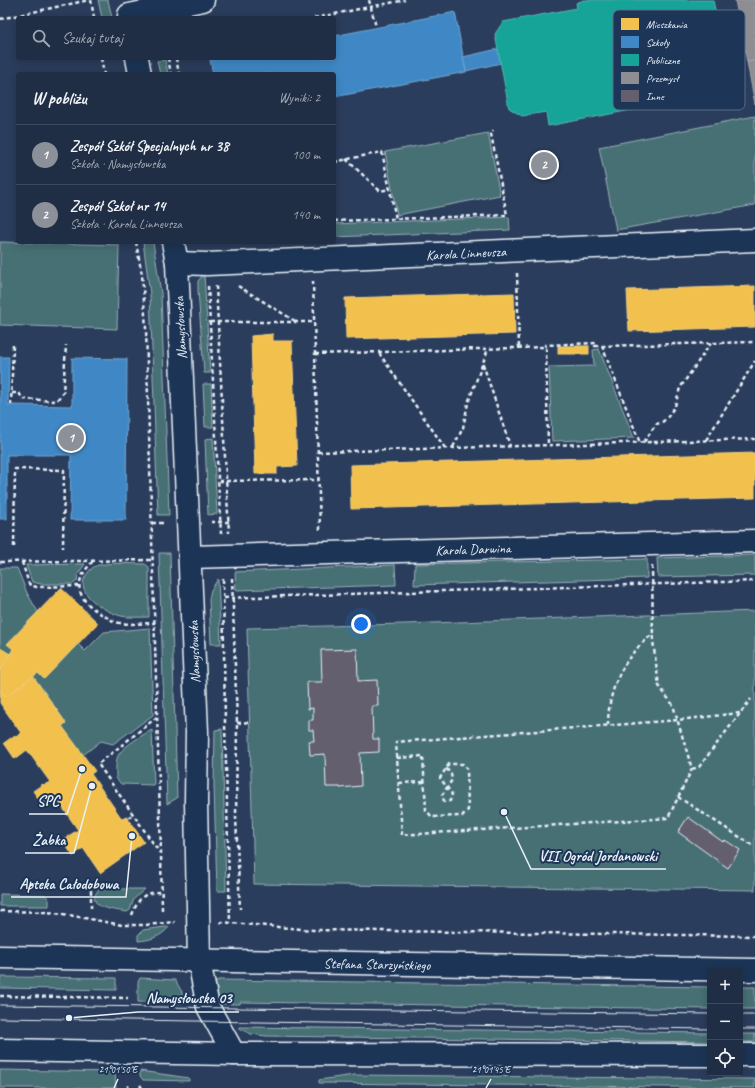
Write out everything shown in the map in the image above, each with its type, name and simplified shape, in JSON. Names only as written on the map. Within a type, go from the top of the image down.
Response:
[{"type":"street","points":[[128,11],[203,0]]},
{"type":"street","points":[[137,60],[140,72]]},
{"type":"street","name":"Karola Linneusza","points":[[177,263],[207,264],[755,240]]},
{"type":"street","name":"Namysłowska","points":[[173,244],[177,263],[198,732],[196,801],[199,961],[208,1007],[234,1054]]},
{"type":"street","name":"Karola Darwina","points":[[190,557],[755,541]]},
{"type":"street","name":"Stefana Starzyńskiego","points":[[0,957],[755,970]]},
{"type":"street","points":[[0,1050],[234,1054],[707,1055]]},
{"type":"street","points":[[743,1055],[755,1055]]},
{"type":"path","points":[[0,19],[90,0],[94,16]]},
{"type":"path","points":[[369,0],[376,27]]},
{"type":"path","points":[[324,16],[405,0]]},
{"type":"path","points":[[101,60],[104,72]]},
{"type":"path","points":[[168,60],[171,72]]},
{"type":"path","points":[[176,60],[179,72]]},
{"type":"path","points":[[336,221],[507,215],[490,134],[493,130]]},
{"type":"path","points":[[336,162],[382,152],[396,219]]},
{"type":"path","points":[[346,159],[380,191],[390,189]]},
{"type":"path","points":[[136,244],[142,275],[146,328],[162,910]]},
{"type":"path","points":[[517,250],[519,348]]},
{"type":"path","points":[[312,259],[320,535]]},
{"type":"path","points":[[207,264],[223,556],[225,724],[230,923]]},
{"type":"path","points":[[237,286],[296,322]]},
{"type":"path","points":[[210,322],[314,322]]},
{"type":"path","points":[[315,354],[546,347],[545,345],[596,343],[596,346],[602,346],[755,342]]},
{"type":"path","points":[[644,442],[656,424],[661,423],[667,418],[675,406],[680,388],[711,343]]},
{"type":"path","points":[[11,406],[13,345]]},
{"type":"path","points":[[12,394],[19,393],[23,399],[56,400],[64,393],[66,345]]},
{"type":"path","points":[[602,346],[640,442]]},
{"type":"path","points":[[546,347],[548,445]]},
{"type":"path","points":[[452,448],[463,428],[468,403],[488,349]]},
{"type":"path","points":[[378,352],[445,448]]},
{"type":"path","points":[[706,440],[755,361]]},
{"type":"path","points":[[483,364],[510,446]]},
{"type":"path","points":[[318,452],[755,439]]},
{"type":"path","points":[[14,547],[15,470],[64,470],[63,548]]},
{"type":"path","points":[[218,481],[319,480]]},
{"type":"path","points":[[205,522],[229,522]]},
{"type":"path","points":[[152,523],[170,523]]},
{"type":"path","points":[[0,562],[153,560]]},
{"type":"path","points":[[93,561],[80,578],[79,586],[83,599],[95,610],[112,621],[122,624],[155,623]]},
{"type":"path","points":[[22,562],[29,584],[36,587],[79,586]]},
{"type":"path","points":[[224,598],[755,581]]},
{"type":"path","points":[[652,584],[653,634],[659,686],[673,704],[678,720],[692,768],[668,818],[402,835],[396,742],[678,720],[740,713]]},
{"type":"path","points":[[608,725],[608,709],[618,676],[628,659],[642,642],[653,634]]},
{"type":"path","points":[[692,768],[699,767],[751,698]]},
{"type":"path","points":[[157,716],[98,764],[161,854]]},
{"type":"path","points":[[237,723],[250,722]]},
{"type":"path","points":[[397,758],[423,756],[426,810],[432,817],[462,816],[468,810],[467,769],[463,764],[449,764],[446,768],[440,778],[447,787],[452,794],[450,801],[444,801],[442,795],[447,787],[452,780],[451,774],[446,768]]},
{"type":"path","points":[[399,783],[424,782]]},
{"type":"path","points":[[678,797],[752,845]]},
{"type":"path","points":[[128,818],[133,814]]},
{"type":"path","points":[[91,883],[91,909]]},
{"type":"path","points":[[132,915],[139,900],[149,892],[161,892]]},
{"type":"path","points":[[0,911],[46,912],[122,925],[146,925],[179,922]]},
{"type":"path","points":[[218,922],[273,928],[313,930],[755,936]]},
{"type":"path","points":[[0,996],[128,998]]},
{"type":"green space","points":[[98,0],[108,0],[112,16],[102,16]]},
{"type":"green space","points":[[165,60],[168,72],[160,72],[157,61]]},
{"type":"green space","points":[[755,116],[755,205],[616,230],[599,147]]},
{"type":"green space","points":[[488,133],[500,195],[397,215],[385,152]]},
{"type":"green space","points":[[509,217],[510,230],[336,237],[336,224]]},
{"type":"green space","points":[[0,242],[16,242],[16,244],[119,245],[117,329],[0,325]]},
{"type":"green space","points":[[143,244],[153,244],[161,293],[169,515],[158,515],[150,294]]},
{"type":"green space","points":[[204,274],[210,373],[204,373],[198,290],[198,281]]},
{"type":"green space","points":[[599,349],[634,438],[552,441],[549,367],[594,366],[593,350]]},
{"type":"green space","points":[[203,384],[211,384],[213,427],[205,427]]},
{"type":"green space","points":[[213,438],[217,514],[208,515],[205,439]]},
{"type":"green space","points":[[159,553],[170,553],[177,798],[167,804]]},
{"type":"green space","points":[[755,555],[755,575],[658,577],[657,558]]},
{"type":"green space","points":[[647,559],[647,578],[414,585],[415,564]]},
{"type":"green space","points":[[116,563],[145,564],[149,567],[149,617],[128,617],[115,614],[95,603],[85,592],[83,586],[84,579],[90,570],[96,566]]},
{"type":"green space","points":[[85,564],[78,574],[77,581],[73,584],[41,584],[32,582],[26,565]]},
{"type":"green space","points":[[395,565],[396,585],[236,590],[235,572]]},
{"type":"green space","points":[[0,568],[17,568],[27,593],[38,612],[10,654],[0,648]]},
{"type":"green space","points":[[218,579],[221,644],[211,644],[209,599],[211,590]]},
{"type":"green space","points":[[755,611],[755,890],[254,884],[247,628],[405,624]]},
{"type":"green space","points":[[150,628],[153,715],[113,744],[101,741],[83,755],[62,726],[66,723],[33,676],[38,673],[44,679],[78,644],[85,651],[104,632]]},
{"type":"green space","points":[[222,729],[226,891],[217,891],[214,786],[215,730]]},
{"type":"green space","points":[[152,730],[154,785],[121,784],[116,778],[116,762],[119,754],[129,744]]},
{"type":"green space","points":[[99,889],[145,889],[134,899],[130,910],[127,912],[109,909],[98,904],[95,900],[95,895]]},
{"type":"green space","points":[[0,894],[45,895],[49,899],[49,906],[0,906]]},
{"type":"green space","points":[[169,927],[159,936],[138,941],[138,935],[143,930]]},
{"type":"green space","points":[[0,977],[116,978],[116,990],[0,988]]},
{"type":"green space","points":[[140,978],[175,980],[182,992],[182,1003],[138,1002],[138,982]]},
{"type":"green space","points":[[218,980],[707,987],[707,1009],[240,1002],[240,1004],[219,1004],[215,984]]},
{"type":"green space","points":[[743,987],[755,987],[755,1009],[743,1009]]},
{"type":"green space","points":[[240,1027],[707,1033],[707,1042],[266,1036],[251,1034],[240,1029]]},
{"type":"green space","points":[[743,1034],[755,1034],[755,1042],[743,1042]]},
{"type":"green space","points":[[0,1070],[115,1072],[116,1088],[0,1088]]},
{"type":"green space","points":[[140,1071],[189,1078],[189,1081],[143,1080],[140,1076]]},
{"type":"green space","points":[[354,1075],[755,1079],[755,1088],[319,1083],[319,1080]]},
{"type":"building: Mieszkania","points":[[755,286],[755,327],[629,331],[627,290]]},
{"type":"building: Mieszkania","points":[[514,293],[515,334],[346,339],[345,298]]},
{"type":"building: Mieszkania","points":[[273,334],[273,341],[294,341],[292,342],[297,466],[277,467],[277,474],[255,474],[251,336]]},
{"type":"building: Mieszkania","points":[[558,346],[589,346],[589,354],[558,354]]},
{"type":"building: Mieszkania","points":[[755,453],[755,498],[351,509],[350,465]]},
{"type":"building: Mieszkania","points":[[61,588],[98,623],[44,679],[38,673],[6,697],[0,690],[0,671],[13,649],[7,644]]},
{"type":"building: Mieszkania","points":[[0,648],[10,654],[0,671]]},
{"type":"building: Mieszkania","points":[[33,676],[66,723],[62,726],[95,771],[91,774],[122,819],[126,816],[144,842],[100,873],[83,848],[73,856],[62,840],[78,830],[56,798],[44,807],[33,791],[43,784],[44,785],[50,782],[27,750],[15,759],[4,743],[15,735],[16,737],[21,733],[0,703],[0,690],[6,697]]},
{"type":"building: Szkoły","points":[[455,12],[466,72],[336,97],[336,72],[213,72],[210,60],[336,60],[336,36]]},
{"type":"building: Szkoły","points":[[498,49],[501,63],[466,71],[463,57]]},
{"type":"building: Szkoły","points":[[0,357],[9,357],[8,405],[72,406],[72,358],[127,359],[126,520],[70,520],[71,455],[7,455],[7,519],[0,519]]},
{"type":"building: Publiczne","points":[[584,0],[713,0],[715,10],[613,10],[613,110],[631,110],[548,126],[546,112],[522,116],[509,108],[495,34],[503,22],[577,8],[576,3]]},
{"type":"building: Przemysł","points":[[735,0],[755,0],[755,61],[747,62],[745,52],[745,10],[737,10]]},
{"type":"building: Przemysł","points":[[755,61],[755,104],[747,62]]},
{"type":"building: Inne","points":[[357,649],[358,681],[377,680],[378,706],[372,706],[373,739],[379,739],[379,752],[360,753],[361,786],[340,788],[326,787],[325,754],[310,755],[309,741],[314,741],[313,730],[309,730],[309,720],[313,720],[313,708],[308,709],[307,682],[322,682],[321,650]]},
{"type":"building: Inne","points":[[688,817],[723,842],[725,840],[740,850],[728,868],[678,832]]},
{"type":"tram line","points":[[0,1005],[707,1014]]},
{"type":"tram line","points":[[743,1015],[755,1015]]},
{"type":"tram line","points":[[0,1018],[707,1029]]},
{"type":"tram line","points":[[743,1029],[755,1029]]},
{"type":"place","name":"Zespół Szkoł nr 14","points":[[544,165]]},
{"type":"place","name":"Zespół Szkół Specjalnych nr 38","points":[[71,438]]},
{"type":"place","name":"SPC","points":[[82,769]]},
{"type":"place","name":"Żabka","points":[[92,786]]},
{"type":"place","name":"VII Ogród Jordanowski","points":[[504,812]]},
{"type":"place","name":"Apteka Całodobowa","points":[[132,836]]},
{"type":"place","name":"Namysłowska 03","points":[[69,1018]]}]
